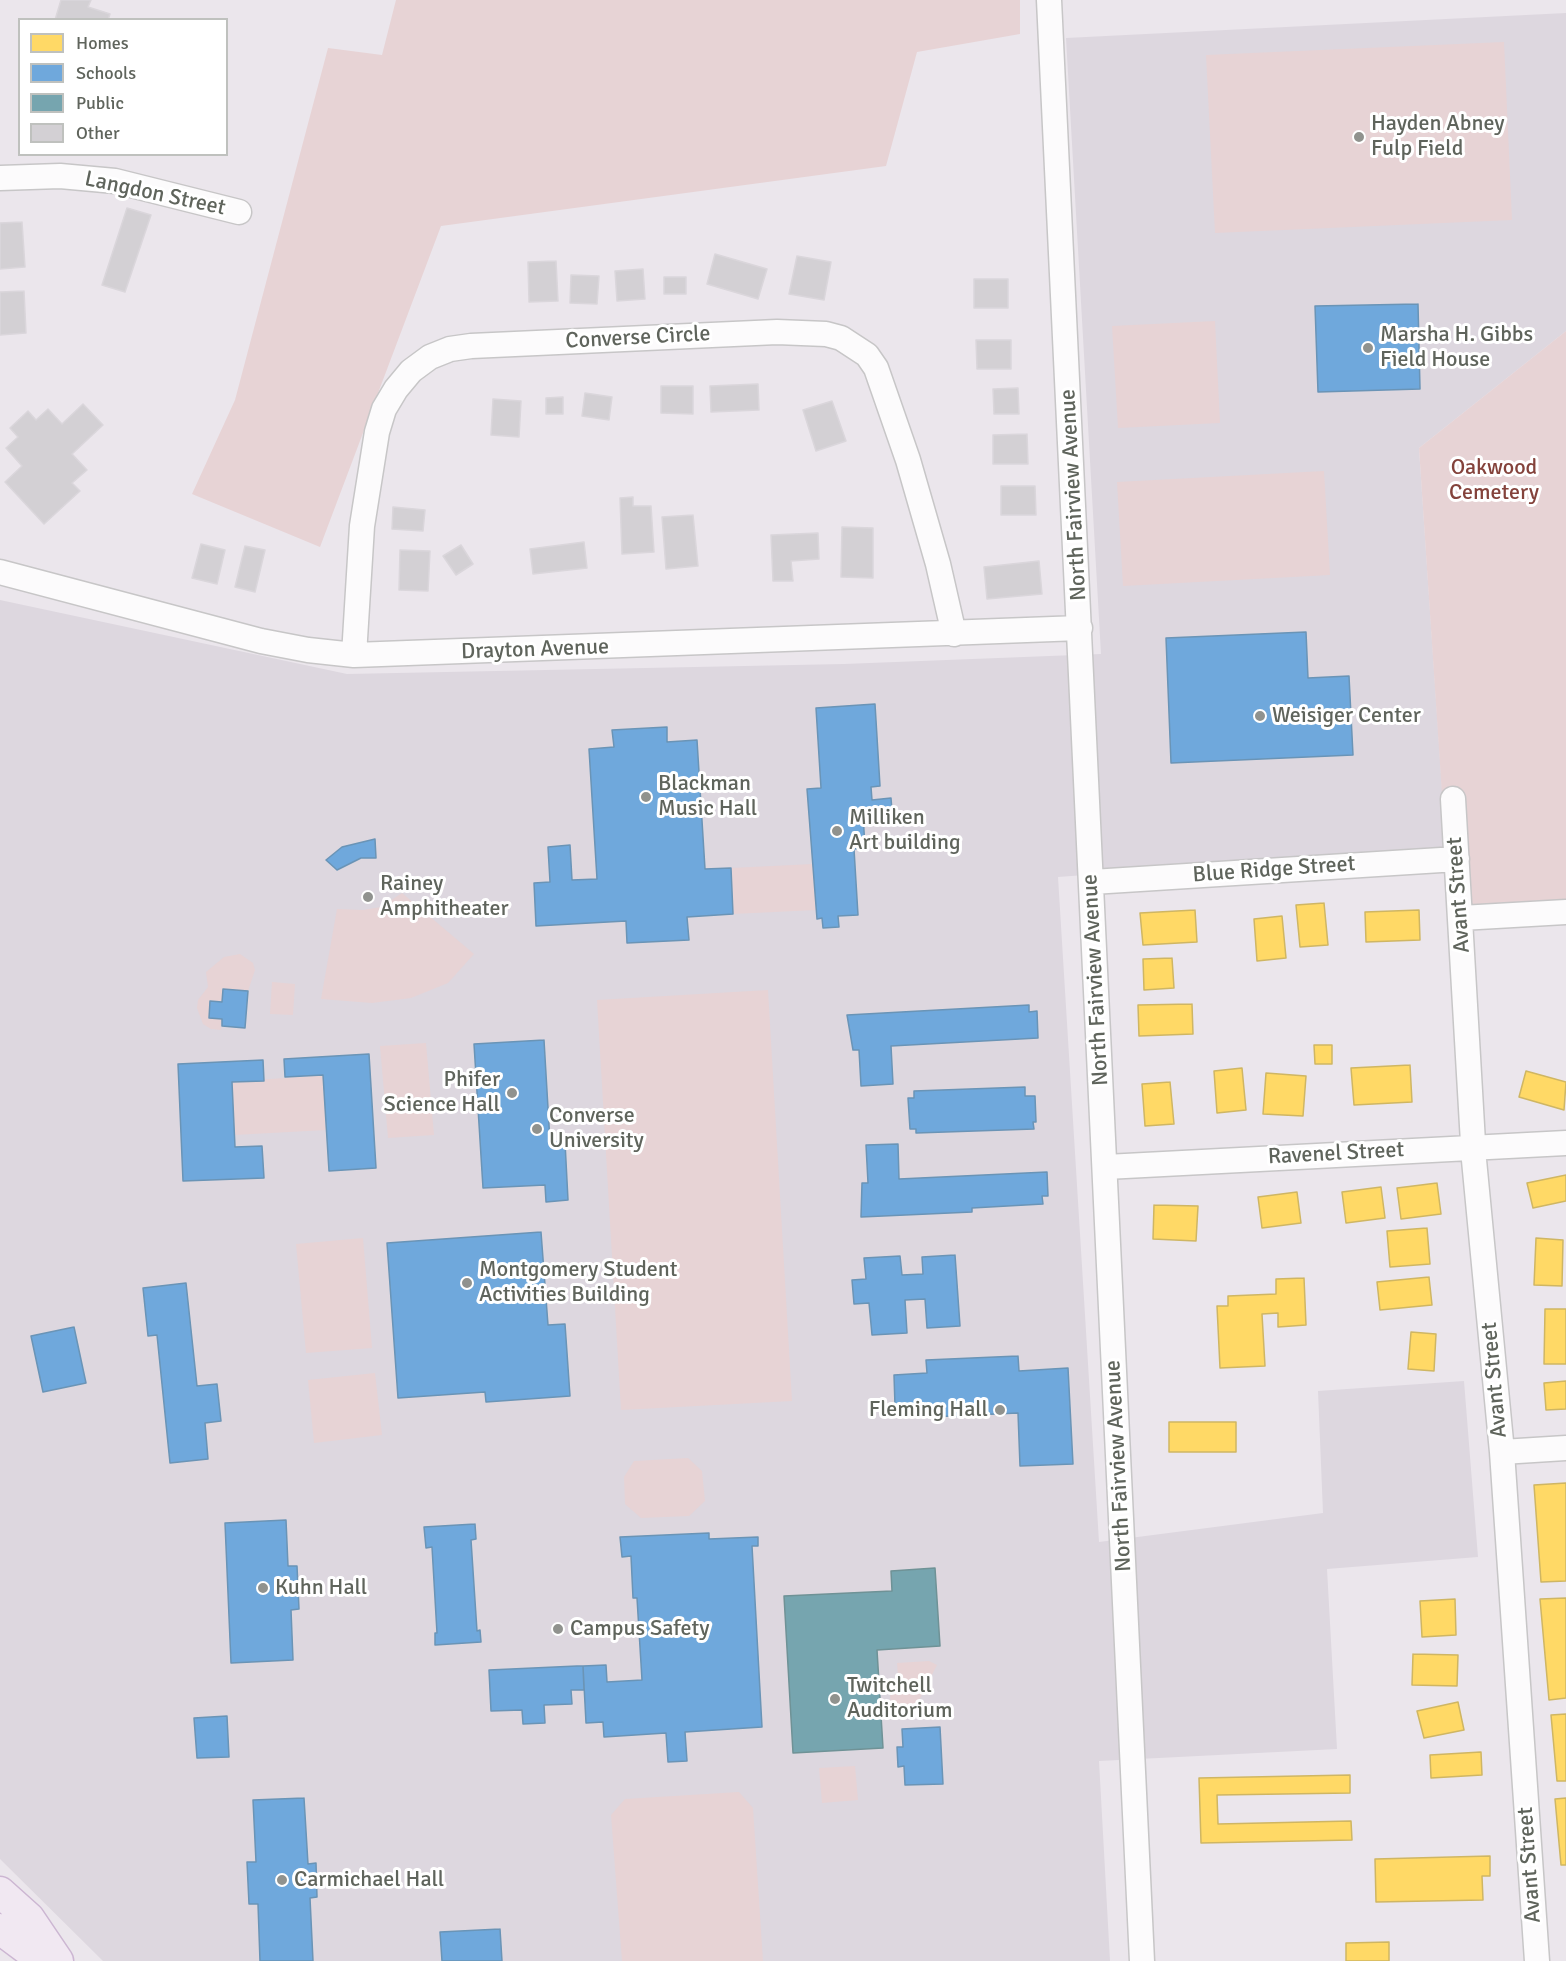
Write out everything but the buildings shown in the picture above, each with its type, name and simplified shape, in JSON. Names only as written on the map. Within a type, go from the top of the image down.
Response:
[{"type":"main road","points":[[0,1892],[29,1918],[58,1961]]},
{"type":"main road","points":[[0,1929],[44,1961]]},
{"type":"street","name":"North Fairview Avenue","points":[[1049,0],[1142,1961]]},
{"type":"street","name":"Langdon Street","points":[[0,178],[60,176],[115,181],[239,212]]},
{"type":"street","name":"Converse Circle","points":[[354,655],[363,526],[377,432],[384,409],[396,389],[411,371],[430,357],[450,349],[471,346],[777,332],[826,334],[841,338],[867,355],[876,368],[908,460],[938,564],[954,634]]},
{"type":"street","name":"Drayton Avenue","points":[[0,572],[261,641],[308,650],[354,655],[1080,628]]},
{"type":"street","name":"Avant Street","points":[[1453,799],[1474,1147],[1502,1452],[1537,1961]]},
{"type":"street","name":"Blue Ridge Street","points":[[1092,882],[1456,859]]},
{"type":"street","points":[[1461,918],[1566,912]]},
{"type":"street","name":"Ravenel Street","points":[[1106,1167],[1566,1143]]},
{"type":"street","points":[[1502,1452],[1566,1448]]},
{"type":"shaded area","name":"Converse University","points":[[1566,13],[1566,331],[1419,448],[1446,848],[1058,877],[1099,1542],[1323,1513],[1318,1391],[1464,1381],[1478,1557],[1327,1569],[1337,1749],[1099,1761],[1110,1961],[103,1961],[0,1859],[0,600],[347,674],[844,664],[1101,654],[1066,38]]},
{"type":"green space","points":[[396,0],[1020,0],[1020,34],[917,52],[886,166],[441,226],[320,547],[192,494],[235,400],[328,48],[382,55]]},
{"type":"green space","name":"Hayden Abney Fulp Field","points":[[1504,42],[1512,220],[1215,233],[1206,55]]},
{"type":"green space","points":[[1215,321],[1220,423],[1118,428],[1112,326]]},
{"type":"green space","name":"Oakwood Cemetery","points":[[1566,331],[1566,907],[1450,915],[1419,448]]},
{"type":"green space","points":[[1324,471],[1330,575],[1123,586],[1117,482]]},
{"type":"green space","points":[[813,864],[816,910],[733,914],[731,868]]},
{"type":"green space","points":[[402,893],[474,954],[448,983],[411,998],[372,1003],[321,999],[337,909],[363,910],[381,907]]},
{"type":"green space","points":[[240,954],[253,963],[255,970],[248,991],[223,989],[222,1002],[210,1001],[209,1018],[222,1019],[221,1030],[211,1029],[203,1024],[197,1008],[198,1000],[208,987],[206,972],[224,957]]},
{"type":"green space","points":[[272,982],[295,984],[293,1015],[270,1014]]},
{"type":"green space","points":[[768,990],[792,1401],[621,1410],[597,1000]]},
{"type":"green space","points":[[426,1043],[434,1135],[388,1138],[380,1046]]},
{"type":"green space","points":[[323,1075],[326,1130],[234,1135],[232,1082]]},
{"type":"green space","points":[[363,1238],[372,1348],[306,1353],[296,1244]]},
{"type":"green space","points":[[375,1373],[382,1435],[314,1443],[308,1380]]},
{"type":"green space","points":[[688,1458],[702,1471],[705,1501],[689,1516],[641,1518],[625,1504],[624,1477],[634,1461]]},
{"type":"green space","points":[[929,1661],[937,1665],[912,1714],[892,1714],[890,1696],[898,1676],[897,1663]]},
{"type":"green space","points":[[855,1766],[858,1800],[822,1803],[819,1768]]},
{"type":"green space","points":[[739,1792],[753,1808],[763,1961],[622,1961],[611,1815],[625,1799]]},
{"type":"place","name":"Hayden Abney Fulp Field","points":[[1359,137]]},
{"type":"place","name":"Marsha H. Gibbs Field House","points":[[1368,348]]},
{"type":"place","name":"Weisiger Center","points":[[1260,716]]},
{"type":"place","name":"Blackman Music Hall","points":[[646,797]]},
{"type":"place","name":"Milliken Art building","points":[[837,831]]},
{"type":"place","name":"Rainey Amphitheater","points":[[368,897]]},
{"type":"place","name":"Phifer Science Hall","points":[[512,1093]]},
{"type":"place","name":"Converse University","points":[[537,1129]]},
{"type":"place","name":"Montgomery Student Activities Building","points":[[467,1283]]},
{"type":"place","name":"Fleming Hall","points":[[1000,1410]]},
{"type":"place","name":"Kuhn Hall","points":[[263,1588]]},
{"type":"place","name":"Campus Safety","points":[[558,1629]]},
{"type":"place","name":"Twitchell Auditorium","points":[[835,1699]]},
{"type":"place","name":"Carmichael Hall","points":[[282,1880]]}]
